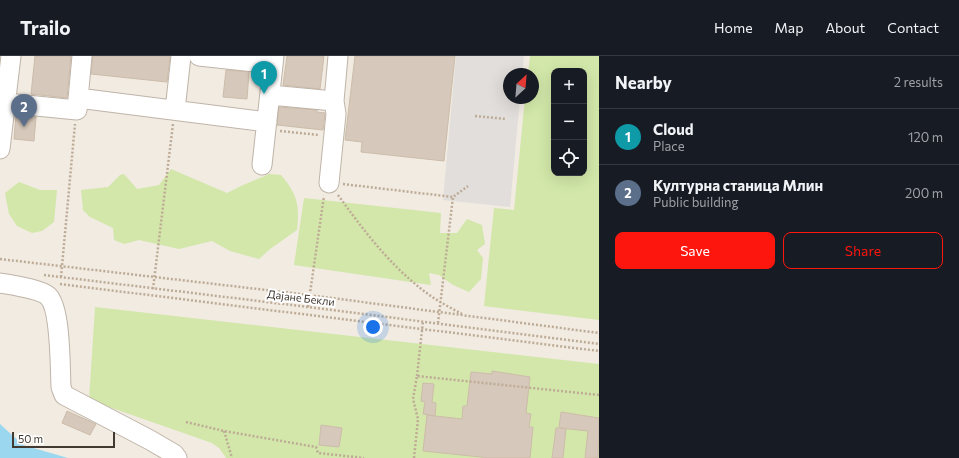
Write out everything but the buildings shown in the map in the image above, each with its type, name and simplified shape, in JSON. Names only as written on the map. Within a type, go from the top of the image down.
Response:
[{"type":"lane","points":[[0,149],[11,56]]},
{"type":"lane","points":[[77,104],[82,56]]},
{"type":"lane","points":[[175,110],[181,56]]},
{"type":"lane","points":[[199,56],[274,60],[262,165]]},
{"type":"lane","points":[[326,189],[336,114],[334,101],[338,56]]},
{"type":"lane","points":[[270,95],[334,101]]},
{"type":"lane","points":[[6,103],[77,104],[175,110],[266,125]]},
{"type":"lane","points":[[0,283],[34,290],[47,295],[52,302],[58,330],[61,387],[64,395],[150,440],[174,454],[177,458]]},
{"type":"path","points":[[61,277],[77,104]]},
{"type":"path","points":[[153,289],[175,110]]},
{"type":"path","points":[[475,116],[506,119]]},
{"type":"path","points":[[266,125],[334,136]]},
{"type":"path","points":[[326,189],[453,197],[468,186]]},
{"type":"path","points":[[308,307],[326,189]]},
{"type":"path","points":[[326,189],[352,215],[393,264],[429,294],[464,315]]},
{"type":"path","points":[[438,323],[453,197]]},
{"type":"path","points":[[0,259],[309,295],[599,333]]},
{"type":"path","name":"Дајане Бекли","points":[[38,274],[599,344]]},
{"type":"path","points":[[52,284],[599,351]]},
{"type":"path","points":[[414,458],[418,419],[413,399],[423,321]]},
{"type":"path","points":[[417,376],[599,395]]},
{"type":"path","points":[[186,422],[224,431],[316,447],[318,453],[364,458]]},
{"type":"path","points":[[224,431],[232,458]]},
{"type":"green space","points":[[530,56],[599,56],[599,320],[484,306],[494,208],[514,210],[524,104],[539,104],[539,68],[529,68]]},
{"type":"green space","points":[[171,169],[227,193],[269,174],[281,175],[291,188],[296,200],[298,214],[297,230],[270,249],[259,259],[230,251],[212,241],[179,249],[139,240],[124,244],[114,240],[113,228],[90,217],[83,210],[81,190],[108,187],[120,175],[124,174],[137,189],[159,185]]},
{"type":"green space","points":[[19,182],[40,190],[57,190],[54,222],[42,231],[32,233],[17,226],[9,214],[5,193]]},
{"type":"green space","points":[[304,198],[441,213],[440,233],[457,233],[467,219],[482,225],[485,244],[477,250],[483,258],[481,279],[469,292],[453,285],[439,275],[429,273],[431,285],[294,265]]},
{"type":"green space","points":[[95,307],[599,364],[599,458],[226,458],[220,449],[212,443],[89,400]]},
{"type":"shaded area","points":[[456,56],[524,56],[523,68],[503,68],[503,104],[519,104],[510,207],[443,200]]},
{"type":"water","points":[[0,424],[23,445],[68,458],[0,458]]},
{"type":"place","name":"Cloud","points":[[264,94]]},
{"type":"place","name":"Културна станица Млин","points":[[24,127]]}]
